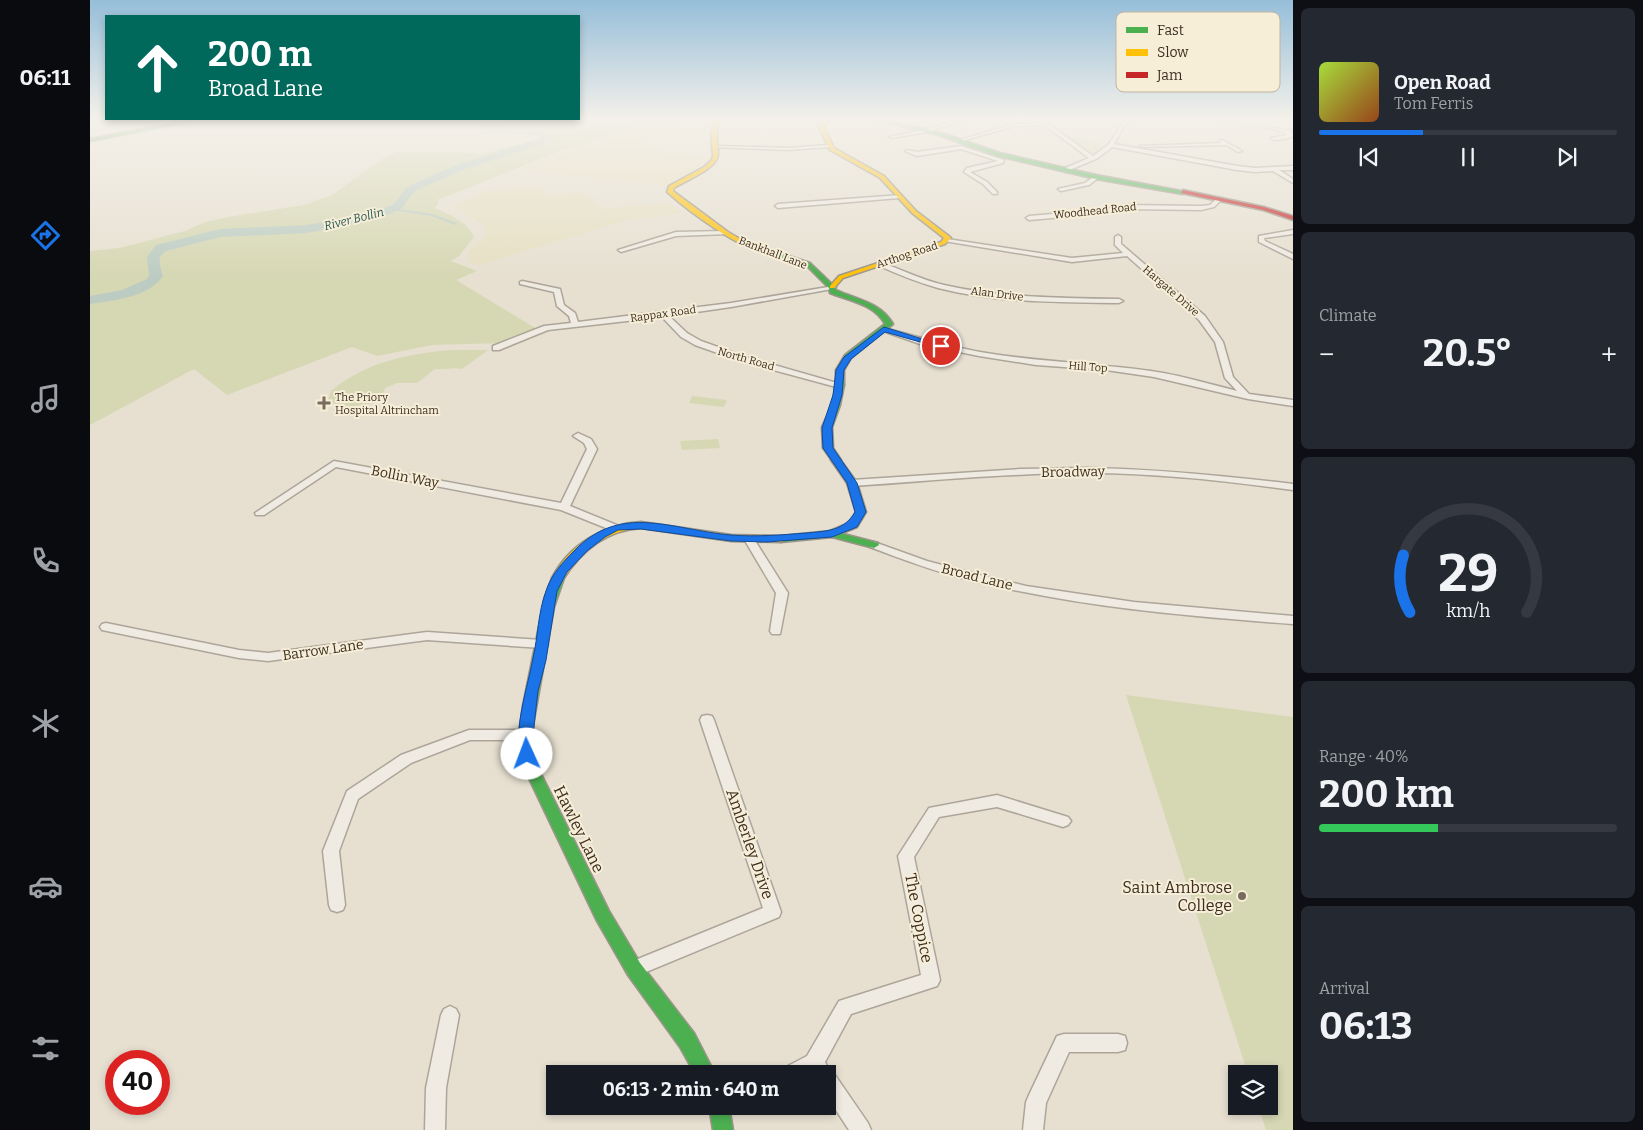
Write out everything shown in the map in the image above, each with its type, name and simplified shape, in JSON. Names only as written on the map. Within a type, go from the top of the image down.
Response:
[{"type":"street","name":"Bankhall Lane","points":[[699,172],[671,187],[670,192],[726,233],[745,244],[808,264],[840,295],[876,308],[884,314],[889,324],[884,330]]},
{"type":"street","name":"Arthog Road","points":[[832,287],[841,277],[947,241],[948,238],[914,212],[878,174],[873,172]]},
{"type":"street","points":[[967,172],[985,183],[995,193]]},
{"type":"street","points":[[1073,172],[1264,209],[1293,218]]},
{"type":"street","points":[[1278,172],[1293,181]]},
{"type":"street","points":[[1061,189],[1087,184],[1096,177]]},
{"type":"street","points":[[778,206],[899,196]]},
{"type":"street","name":"Woodhead Road","points":[[1029,218],[1100,212],[1125,207],[1201,208],[1212,206],[1218,200]]},
{"type":"street","points":[[1293,232],[1261,237],[1262,242],[1293,257]]},
{"type":"street","points":[[620,250],[676,234],[726,233]]},
{"type":"street","name":"Hargate Drive","points":[[1118,237],[1118,245],[1202,318],[1219,342],[1229,378]]},
{"type":"street","points":[[947,241],[1072,260],[1128,254]]},
{"type":"street","name":"Alan Drive","points":[[879,264],[923,281],[948,288],[1045,300],[1119,301]]},
{"type":"street","points":[[522,282],[557,291],[561,306],[572,315],[575,324]]},
{"type":"street","name":"Rappax Road","points":[[496,348],[547,328],[732,305],[832,287]]},
{"type":"street","name":"North Road","points":[[663,314],[684,335],[698,343],[743,359],[840,386]]},
{"type":"street","points":[[874,544],[864,528],[852,483],[828,448],[827,428],[836,405],[840,386],[840,370],[848,357],[884,330]]},
{"type":"street","name":"Hill Top","points":[[884,330],[923,342],[979,354],[1036,363],[1106,368],[1154,374],[1248,396],[1293,403]]},
{"type":"street","points":[[1210,387],[1229,378],[1248,396]]},
{"type":"street","points":[[564,507],[591,455],[591,444],[578,436]]},
{"type":"street","name":"Bollin Way","points":[[260,513],[334,464],[564,507],[615,528]]},
{"type":"street","name":"Broadway","points":[[852,483],[1048,472],[1123,471],[1210,476],[1293,488]]},
{"type":"street","points":[[832,534],[853,525],[861,512]]},
{"type":"street","name":"Hawley Lane","points":[[665,529],[641,525],[615,528],[602,534],[583,548],[562,570],[551,591],[542,644],[531,691],[526,735],[527,754],[537,780],[603,916],[634,969],[687,1040],[701,1065]]},
{"type":"street","name":"Broad Lane","points":[[665,529],[749,539],[784,539],[832,534],[874,544],[932,566],[1038,591],[1201,613],[1293,620]]},
{"type":"street","points":[[749,539],[782,593],[776,631]]},
{"type":"street","name":"Barrow Lane","points":[[106,627],[239,654],[268,657],[427,636],[542,644]]},
{"type":"street","name":"Amberley Drive","points":[[634,969],[773,912],[706,720]]},
{"type":"street","points":[[337,905],[331,851],[352,795],[406,759],[469,735],[526,735]]},
{"type":"street","name":"The Coppice","points":[[819,1065],[845,1007],[931,980],[906,856],[934,812],[997,801],[1063,820]]},
{"type":"street","points":[[435,1130],[436,1088],[450,1015]]},
{"type":"street","points":[[1033,1130],[1036,1102],[1064,1043],[1118,1043]]},
{"type":"street","points":[[836,1094],[861,1130]]},
{"type":"shaded area","points":[[542,172],[693,172],[667,186]]},
{"type":"shaded area","points":[[544,188],[545,193],[552,194],[586,192],[602,209],[667,202],[683,213],[628,220],[478,265],[468,262],[469,250],[483,239],[487,232],[483,225],[455,207],[457,204],[486,191]]},
{"type":"green space","points":[[364,172],[509,172],[437,200],[439,202],[435,208],[462,222],[474,237],[459,256],[451,261],[477,271],[456,280],[537,329],[508,339],[503,343],[432,345],[377,356],[352,347],[227,395],[194,369],[90,425],[90,251],[119,248],[185,231],[205,222],[304,205],[332,195]]},
{"type":"green space","points":[[450,350],[488,350],[462,369],[435,369],[417,383],[397,383],[385,388],[381,399],[369,404],[348,406],[328,401],[331,391],[344,381],[373,366],[403,357]]},
{"type":"green space","points":[[692,396],[727,400],[724,407],[689,403]]},
{"type":"green space","points":[[718,439],[720,448],[682,450],[680,441]]},
{"type":"green space","name":"Saint Ambrose College","points":[[1126,695],[1293,717],[1293,1130],[1266,1130],[1261,1115],[1278,1115],[1278,1065],[1245,1065]]},
{"type":"waterway","name":"River Bollin","points":[[90,300],[126,293],[152,282],[156,276],[153,257],[161,248],[220,233],[307,229],[375,216],[398,206],[410,190],[450,172]]},
{"type":"waterway","points":[[393,209],[432,215],[456,224]]},
{"type":"traffic: fast","points":[[1074,172],[1183,192]]},
{"type":"traffic: fast","points":[[770,252],[808,264],[832,287],[833,291],[865,303],[879,311],[889,324],[848,357],[840,370],[840,385],[836,405],[827,427],[828,448],[836,460]]},
{"type":"traffic: fast","points":[[781,539],[832,534],[874,545]]},
{"type":"traffic: fast","points":[[558,578],[550,597],[528,716],[526,740],[533,772],[603,916],[634,969],[687,1040],[701,1065]]},
{"type":"traffic: fast","points":[[720,1115],[723,1130]]},
{"type":"traffic: slow","points":[[699,172],[671,187],[670,192],[726,233],[745,244],[770,252]]},
{"type":"traffic: slow","points":[[832,287],[841,277],[943,243],[948,238],[914,212],[882,177],[873,172]]},
{"type":"traffic: slow","points":[[832,534],[853,525],[861,512],[852,483],[836,460]]},
{"type":"traffic: slow","points":[[558,578],[562,570],[583,548],[602,534],[625,526],[641,525],[731,538],[781,539]]},
{"type":"traffic: jam","points":[[1183,192],[1264,209],[1293,218]]},
{"type":"place","name":"The Priory Hospital Altrincham","points":[[324,403]]},
{"type":"place","name":"Saint Ambrose College","points":[[1242,896]]},
{"type":"route","points":[[527,754],[526,735],[531,691],[539,660],[551,591],[562,570],[583,548],[602,534],[625,526],[641,525],[731,538],[784,539],[832,534],[853,525],[861,512],[852,483],[828,448],[827,428],[836,405],[840,386],[840,370],[848,357],[865,342],[884,330],[941,346]]}]
